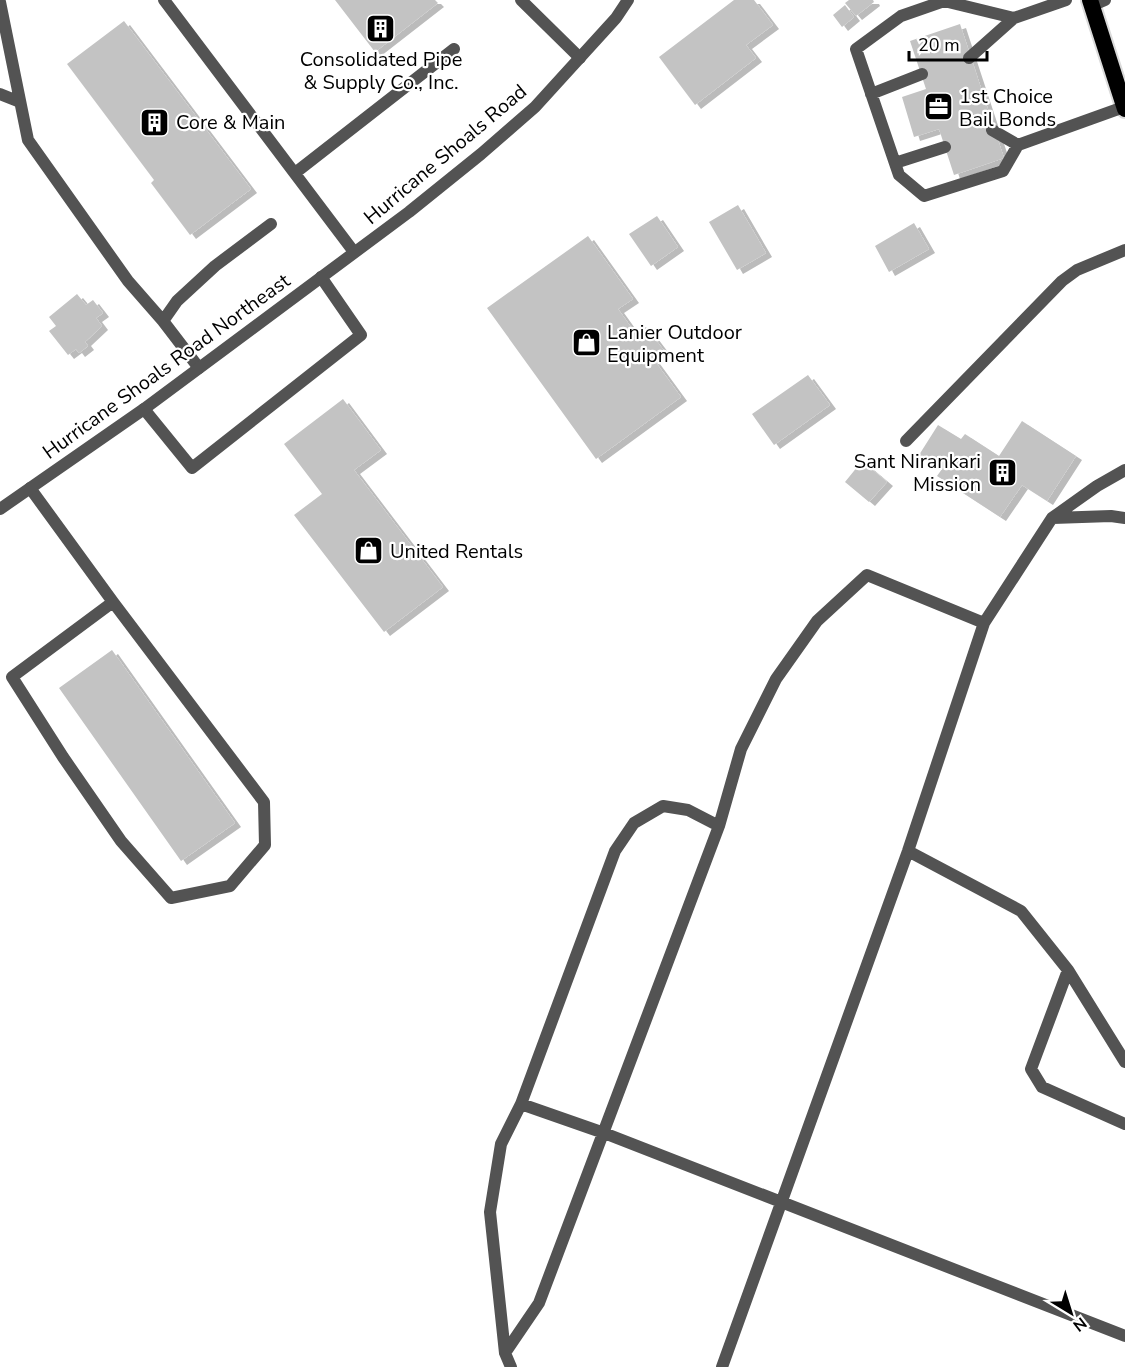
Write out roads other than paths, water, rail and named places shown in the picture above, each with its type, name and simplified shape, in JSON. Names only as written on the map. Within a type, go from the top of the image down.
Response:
[{"type":"highway","points":[[1095,2],[1125,108]]},
{"type":"street","points":[[164,0],[354,252]]},
{"type":"street","points":[[521,0],[580,58]]},
{"type":"street","name":"Hurricane Shoals Road","points":[[354,252],[481,154],[535,107],[616,18],[628,0]]},
{"type":"street","points":[[969,58],[1014,18],[1066,0]]},
{"type":"street","points":[[1014,18],[944,1],[901,16],[856,49],[899,175],[924,196],[1003,171],[1018,145],[1125,108]]},
{"type":"street","points":[[0,2],[28,140],[128,281],[163,321],[199,368]]},
{"type":"street","points":[[295,173],[454,49]]},
{"type":"street","points":[[872,94],[922,75]]},
{"type":"street","points":[[0,94],[20,102]]},
{"type":"street","points":[[992,130],[1018,145]]},
{"type":"street","points":[[895,163],[945,147]]},
{"type":"street","points":[[163,321],[177,301],[215,266],[271,224]]},
{"type":"street","points":[[906,441],[1062,281],[1077,270],[1125,250]]},
{"type":"street","name":"Hurricane Shoals Road Northeast","points":[[0,509],[144,409],[354,252]]},
{"type":"street","points":[[144,409],[192,468],[361,334],[321,277]]},
{"type":"street","points":[[722,1367],[908,851],[984,623],[1052,518],[1097,486],[1125,470]]},
{"type":"street","points":[[30,488],[264,802],[265,845],[230,886],[171,897],[121,842],[12,677],[113,602]]},
{"type":"street","points":[[1052,518],[1110,516],[1125,518]]},
{"type":"street","points":[[505,1353],[539,1303],[719,826],[741,749],[776,679],[817,621],[867,575],[984,623]]},
{"type":"street","points":[[511,1367],[505,1353],[490,1212],[501,1144],[521,1104],[615,851],[634,823],[663,806],[688,810],[719,826]]},
{"type":"street","points":[[908,851],[1021,911],[1068,970],[1125,1062]]},
{"type":"street","points":[[1068,970],[1031,1069],[1042,1087],[1125,1124]]},
{"type":"street","points":[[521,1104],[604,1133],[1125,1336]]},
{"type":"place","name":"Consolidated Pipe & Supply Co., Inc.","points":[[381,28]]},
{"type":"place","name":"1st Choice Bail Bonds","points":[[938,107]]},
{"type":"place","name":"Core & Main","points":[[155,122]]},
{"type":"place","name":"Lanier Outdoor Equipment","points":[[586,343]]},
{"type":"place","name":"Sant Nirankari Mission","points":[[1002,473]]},
{"type":"place","name":"United Rentals","points":[[369,551]]}]
